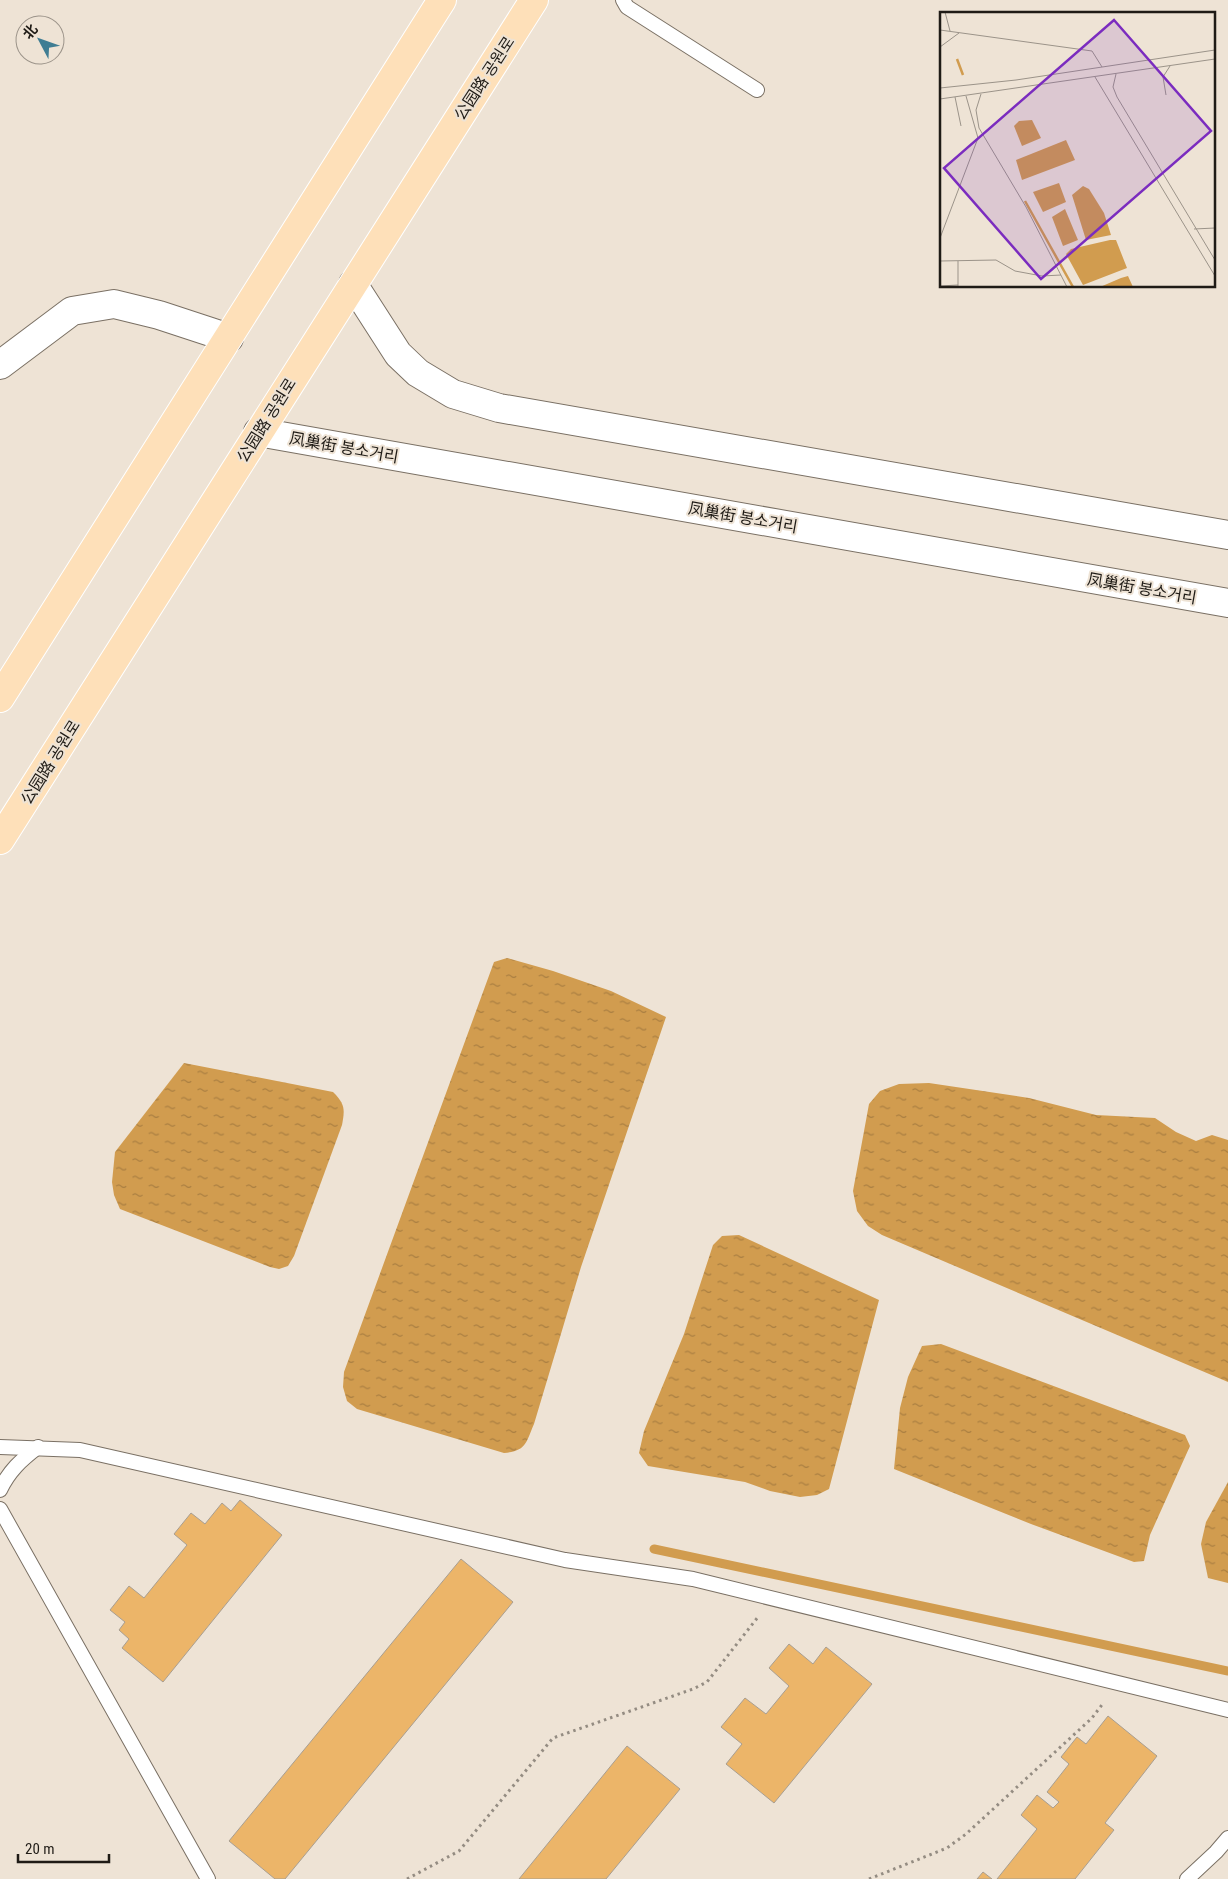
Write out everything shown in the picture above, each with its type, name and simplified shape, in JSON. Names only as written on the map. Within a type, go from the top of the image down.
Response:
[{"type":"main road","points":[[0,698],[442,0]]},
{"type":"main road","name":"公园路 공원로","points":[[0,840],[534,0]]},
{"type":"street","points":[[353,284],[398,354],[418,373],[453,394],[498,408],[1228,535]]},
{"type":"street","points":[[0,365],[72,312],[114,304],[159,315],[229,338]]},
{"type":"street","name":"凤巢街 봉소거리","points":[[258,432],[1228,603]]},
{"type":"lane","points":[[622,0],[628,7],[757,90]]},
{"type":"lane","points":[[0,1447],[80,1450],[565,1560],[693,1579],[1228,1710]]},
{"type":"lane","points":[[0,1490],[6,1477],[17,1463],[38,1447]]},
{"type":"lane","points":[[0,1509],[208,1879]]},
{"type":"lane","points":[[1187,1879],[1228,1838]]},
{"type":"path","points":[[407,1879],[458,1850],[553,1738],[694,1689],[707,1682],[772,1598]]},
{"type":"path","points":[[869,1879],[947,1848],[966,1834],[1092,1718],[1118,1684]]},
{"type":"water","points":[[507,958],[553,971],[611,991],[666,1017],[581,1267],[534,1424],[527,1441],[521,1448],[504,1453],[357,1409],[347,1401],[343,1387],[344,1372],[494,962]]},
{"type":"water","points":[[184,1063],[333,1092],[342,1103],[344,1115],[342,1125],[294,1256],[288,1266],[279,1269],[270,1267],[120,1209],[114,1195],[112,1182],[115,1152]]},
{"type":"water","points":[[929,1083],[1029,1098],[1096,1115],[1155,1118],[1176,1132],[1196,1141],[1212,1135],[1228,1140],[1228,1382],[882,1235],[868,1226],[857,1211],[853,1191],[869,1104],[880,1091],[899,1084]]},
{"type":"water","points":[[739,1235],[879,1300],[829,1489],[817,1495],[800,1497],[770,1491],[745,1482],[648,1466],[639,1453],[644,1431],[684,1334],[713,1245],[722,1236]]},
{"type":"water","points":[[941,1344],[1185,1435],[1190,1446],[1150,1535],[1144,1561],[1134,1562],[1031,1524],[894,1469],[900,1408],[908,1377],[922,1346]]},
{"type":"water","points":[[1228,1482],[1228,1583],[1208,1578],[1201,1544],[1206,1522]]},
{"type":"building","points":[[240,1500],[282,1535],[163,1682],[122,1648],[129,1639],[119,1630],[125,1622],[110,1610],[129,1586],[144,1598],[187,1545],[174,1534],[191,1513],[205,1524],[222,1503],[231,1511]]},
{"type":"building","points":[[461,1559],[513,1602],[285,1879],[275,1879],[229,1841]]},
{"type":"building","points":[[789,1644],[813,1664],[826,1647],[872,1684],[774,1803],[726,1764],[742,1744],[721,1727],[745,1698],[766,1714],[789,1686],[769,1668]]},
{"type":"building","points":[[1108,1716],[1157,1756],[1105,1823],[1114,1830],[1075,1879],[997,1879],[1037,1829],[1021,1815],[1037,1795],[1053,1808],[1059,1802],[1047,1792],[1069,1764],[1061,1757],[1077,1737],[1086,1744]]},
{"type":"building","points":[[627,1746],[680,1789],[606,1879],[519,1879]]},
{"type":"building","points":[[983,1872],[992,1879],[977,1879]]},
{"type":"waterway","points":[[654,1549],[1228,1671]]}]
